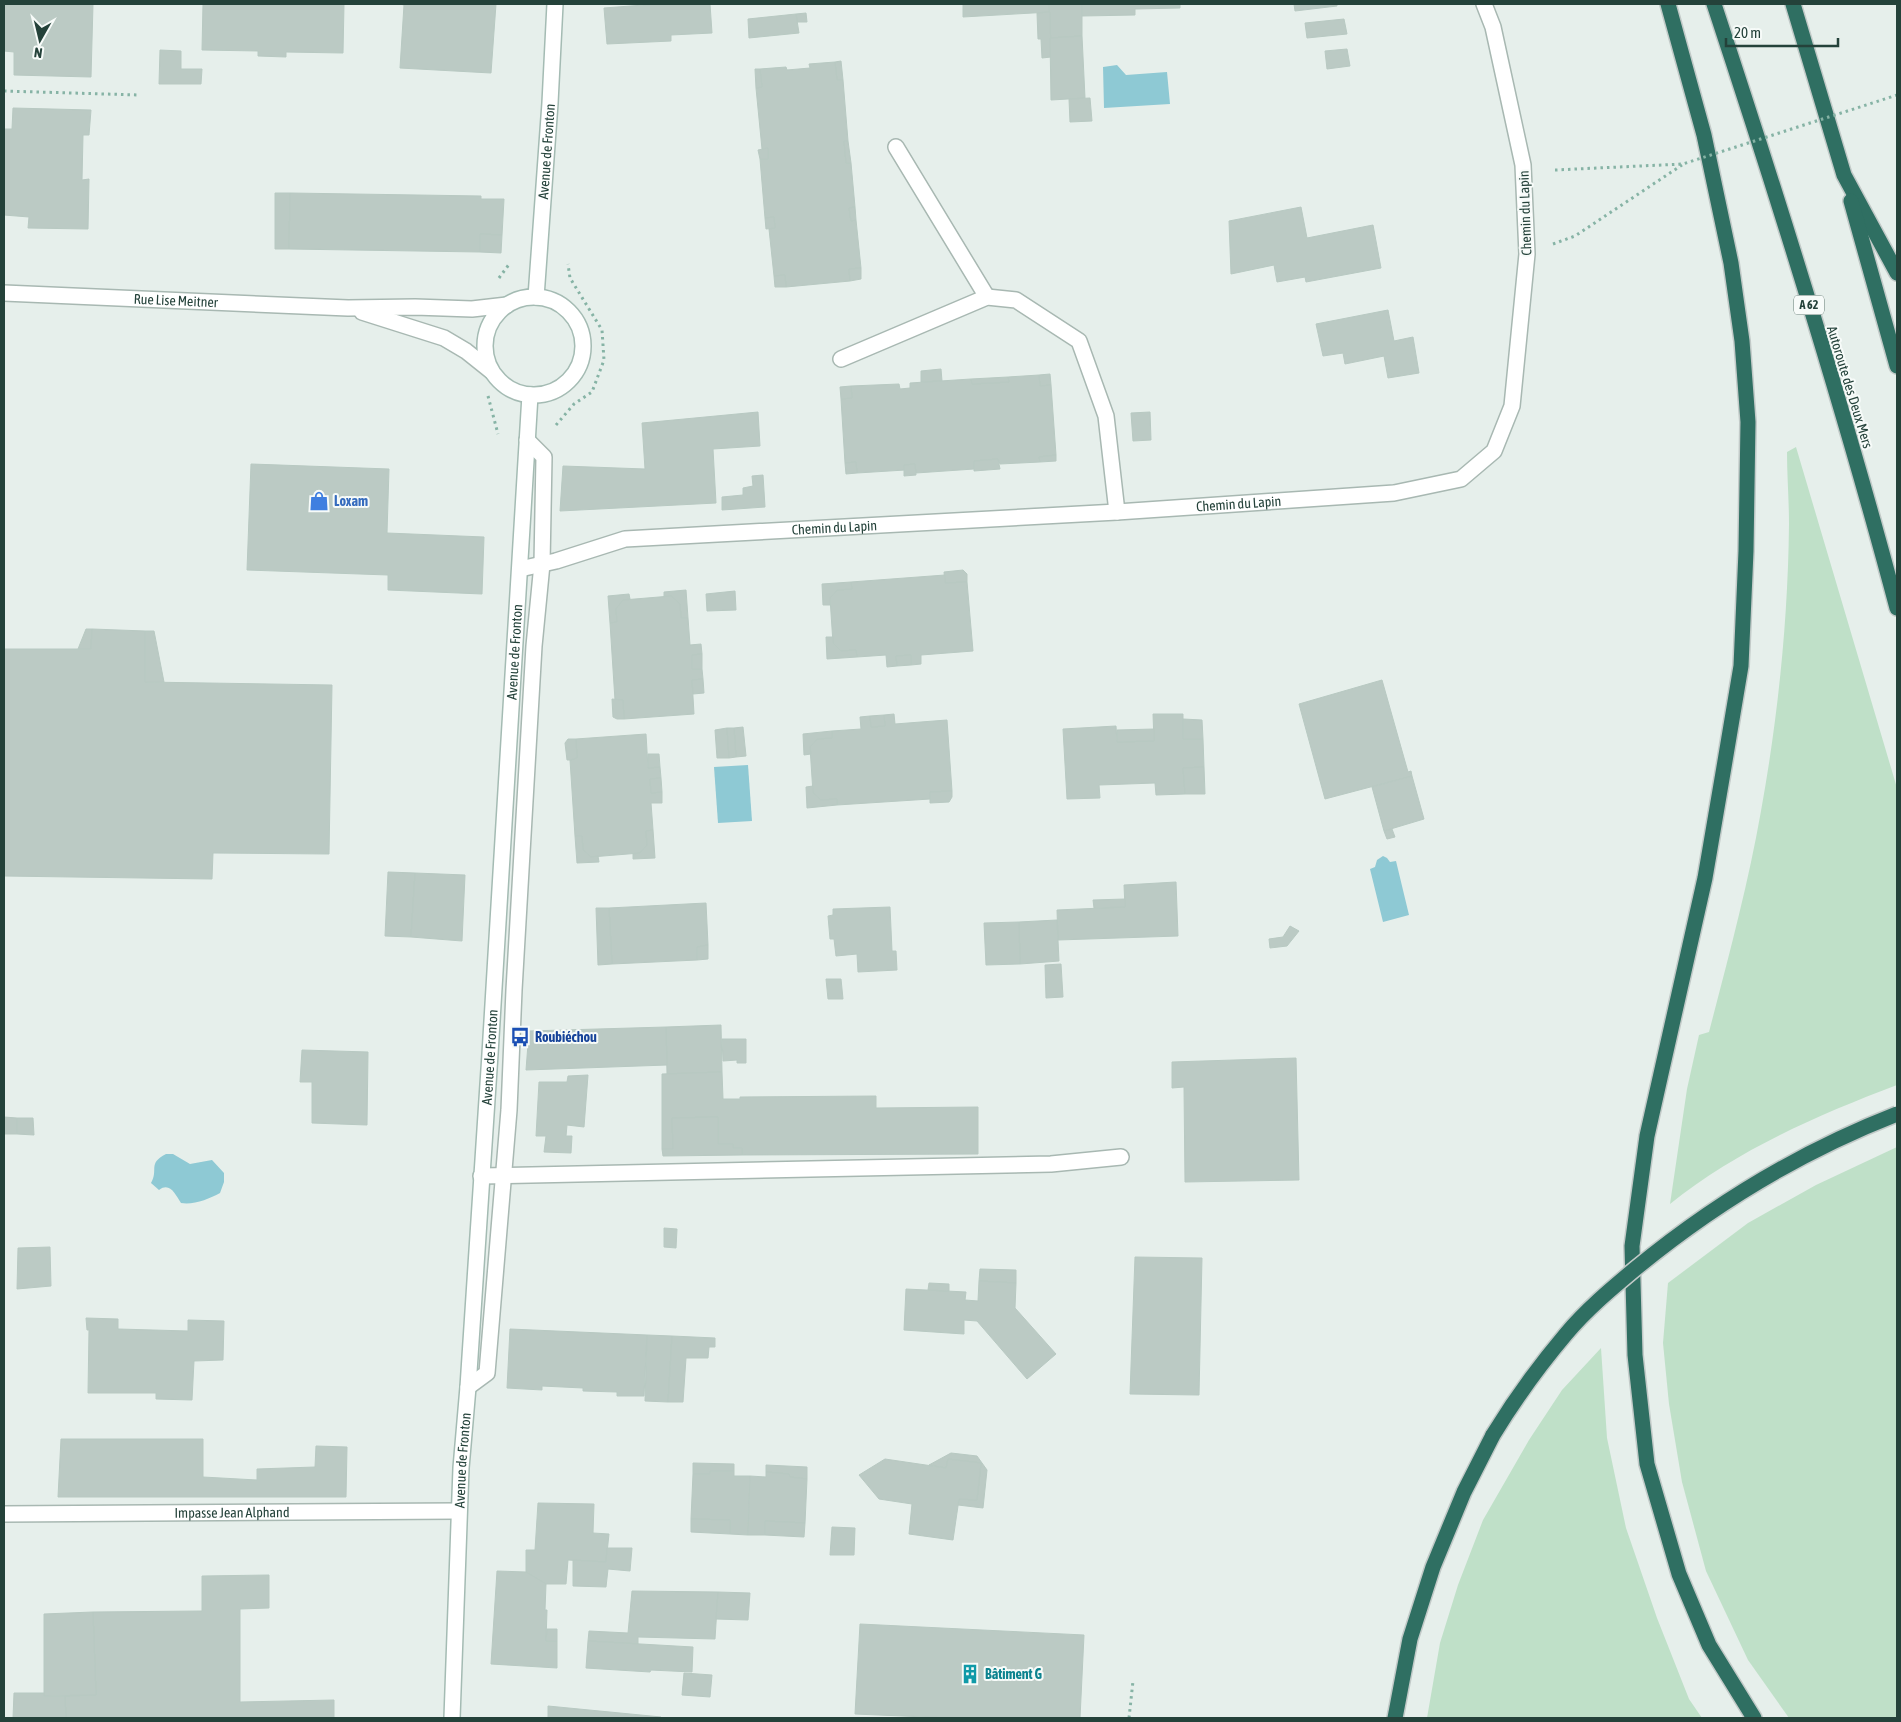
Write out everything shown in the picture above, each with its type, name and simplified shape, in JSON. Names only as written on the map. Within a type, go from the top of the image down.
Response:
[{"type":"highway","points":[[1668,4],[1704,135],[1731,263],[1742,341],[1748,422],[1746,551],[1741,666],[1705,878],[1647,1136],[1632,1246],[1635,1355],[1647,1464],[1679,1574],[1709,1645],[1754,1718]]},
{"type":"highway","name":"Autoroute des Deux Mers","points":[[1714,4],[1770,176],[1875,525],[1897,608]]},
{"type":"highway","points":[[1793,4],[1844,175],[1897,366]]},
{"type":"highway","points":[[1844,175],[1897,273]]},
{"type":"highway","points":[[1396,1718],[1410,1638],[1433,1566],[1464,1492],[1493,1435],[1523,1387],[1567,1332],[1616,1286],[1669,1241],[1733,1197],[1801,1157],[1864,1127],[1897,1114]]},
{"type":"street","name":"Avenue de Fronton","points":[[536,297],[555,4]]},
{"type":"street","name":"Chemin du Lapin","points":[[520,569],[556,561],[625,539],[1117,512],[1394,493],[1461,479],[1494,451],[1512,406],[1527,254],[1523,165],[1493,27],[1484,4]]},
{"type":"street","points":[[896,148],[987,298]]},
{"type":"street","name":"Rue Lise Meitner","points":[[4,293],[348,308],[415,307],[472,309],[506,305]]},
{"type":"street","points":[[536,297],[551,300],[564,308],[575,320],[581,334],[583,349],[579,365],[572,378],[560,388],[545,394],[530,395],[515,392],[502,384],[491,371],[486,351],[487,334],[490,324],[506,305],[520,299],[536,297]]},
{"type":"street","points":[[841,359],[987,298],[1016,300],[1079,341],[1106,416],[1117,512]]},
{"type":"street","name":"Rue Lise Meitner","points":[[348,308],[444,338],[466,351],[491,371]]},
{"type":"street","name":"Avenue de Fronton","points":[[452,1718],[458,1511],[482,1176],[530,395]]},
{"type":"street","points":[[468,1387],[487,1374],[504,1176],[534,646],[542,564],[544,457],[527,440]]},
{"type":"street","points":[[482,1176],[1051,1164],[1121,1157]]},
{"type":"street","name":"Impasse Jean Alphand","points":[[4,1514],[458,1511]]},
{"type":"path","points":[[4,92],[139,95]]},
{"type":"path","points":[[1555,170],[1683,164],[1897,95]]},
{"type":"path","points":[[1574,236],[1683,164]]},
{"type":"path","points":[[495,283],[506,271],[512,256]]},
{"type":"path","points":[[556,425],[574,404],[592,392],[604,360],[602,330],[570,278],[568,261]]},
{"type":"path","points":[[1129,1718],[1133,1680]]},
{"type":"green space","points":[[1796,447],[1897,788],[1897,1085],[1808,1122],[1750,1151],[1723,1167],[1670,1204],[1687,1089],[1699,1035],[1709,1032],[1744,894],[1767,776],[1781,668],[1787,596],[1789,524],[1787,452]]},
{"type":"green space","points":[[1897,1147],[1897,1718],[1789,1718],[1748,1660],[1706,1571],[1682,1482],[1669,1404],[1663,1343],[1668,1283],[1748,1223],[1816,1185]]},
{"type":"green space","points":[[1601,1348],[1607,1438],[1626,1528],[1657,1618],[1689,1699],[1702,1718],[1427,1718],[1440,1643],[1458,1585],[1483,1520],[1529,1440],[1562,1390]]},
{"type":"water","points":[[1117,65],[1126,75],[1167,72],[1170,104],[1104,108],[1103,67]]},
{"type":"water","points":[[748,765],[752,821],[718,823],[714,767]]},
{"type":"water","points":[[1383,856],[1390,862],[1396,861],[1409,915],[1383,922],[1370,869],[1375,867],[1377,860]]},
{"type":"water","points":[[166,1154],[173,1154],[190,1164],[212,1160],[224,1173],[224,1182],[220,1193],[201,1201],[181,1203],[169,1188],[166,1187],[159,1190],[151,1183],[155,1164]]},
{"type":"building","points":[[4,4],[93,4],[91,77],[14,75],[14,52],[4,51]]},
{"type":"building","points":[[203,4],[344,4],[343,53],[286,52],[286,57],[258,56],[258,51],[202,50]]},
{"type":"building","points":[[400,4],[496,4],[491,73],[400,68],[404,5]]},
{"type":"building","points":[[657,4],[710,4],[712,33],[671,35],[671,41],[607,44],[604,8]]},
{"type":"building","points":[[963,4],[1049,4],[1050,12],[963,17]]},
{"type":"building","points":[[1049,4],[1082,4],[1082,36],[1050,38]]},
{"type":"building","points":[[1082,4],[1180,4],[1180,8],[1135,9],[1135,15],[1082,16]]},
{"type":"building","points":[[1294,4],[1337,4],[1337,6],[1295,11]]},
{"type":"building","points":[[1050,12],[1051,57],[1042,58],[1041,39],[1038,39],[1037,13]]},
{"type":"building","points":[[806,13],[807,22],[797,22],[796,14]]},
{"type":"building","points":[[796,14],[799,33],[749,38],[748,19]]},
{"type":"building","points":[[1344,19],[1347,34],[1307,38],[1305,23]]},
{"type":"building","points":[[1082,36],[1085,98],[1051,100],[1050,38]]},
{"type":"building","points":[[1347,49],[1350,66],[1327,69],[1325,51]]},
{"type":"building","points":[[160,50],[181,51],[181,69],[202,69],[201,84],[159,84]]},
{"type":"building","points":[[841,61],[843,80],[837,80],[835,62]]},
{"type":"building","points":[[835,62],[837,80],[843,80],[848,141],[844,141],[846,163],[851,163],[855,207],[849,208],[851,221],[856,220],[861,268],[849,269],[850,281],[786,287],[785,275],[774,276],[769,229],[775,228],[774,217],[765,218],[760,159],[768,159],[768,148],[762,149],[756,88],[762,87],[760,69],[786,67],[787,70],[810,68],[809,64]]},
{"type":"building","points":[[755,69],[760,69],[762,87],[756,88]]},
{"type":"building","points":[[1090,98],[1092,121],[1070,122],[1069,99]]},
{"type":"building","points":[[13,108],[91,110],[89,135],[83,135],[82,180],[89,179],[88,229],[28,228],[29,217],[4,215],[4,129],[12,129]]},
{"type":"building","points":[[844,141],[848,141],[851,163],[846,163]]},
{"type":"building","points":[[768,148],[768,159],[760,159],[758,150]]},
{"type":"building","points":[[275,193],[290,193],[289,249],[275,249]]},
{"type":"building","points":[[290,193],[481,196],[481,199],[504,199],[502,235],[480,234],[480,252],[289,249]]},
{"type":"building","points":[[855,207],[856,220],[851,221],[849,208]]},
{"type":"building","points":[[1301,207],[1307,238],[1373,225],[1381,268],[1306,282],[1305,277],[1277,282],[1274,265],[1231,274],[1229,221]]},
{"type":"building","points":[[774,217],[775,228],[766,229],[765,218]]},
{"type":"building","points":[[480,234],[502,235],[501,253],[480,252]]},
{"type":"building","points":[[861,268],[861,279],[850,281],[849,269]]},
{"type":"building","points":[[785,275],[786,287],[775,287],[774,276]]},
{"type":"building","points":[[1388,310],[1394,341],[1413,337],[1419,373],[1388,378],[1384,356],[1345,364],[1343,353],[1323,356],[1316,324]]},
{"type":"building","points":[[941,369],[942,381],[921,382],[921,371]]},
{"type":"building","points":[[1050,374],[1051,385],[1040,386],[1039,375]]},
{"type":"building","points":[[1039,375],[1040,386],[1051,385],[1056,455],[1039,457],[1040,462],[1000,464],[998,459],[974,461],[974,469],[916,473],[915,464],[904,465],[905,470],[857,473],[856,462],[845,463],[841,399],[852,398],[851,386],[899,384],[900,389],[910,388],[910,383],[971,379],[972,384],[1009,382],[1008,377]]},
{"type":"building","points":[[1008,377],[1009,382],[972,384],[971,379]]},
{"type":"building","points":[[851,386],[852,398],[841,399],[840,387]]},
{"type":"building","points":[[758,412],[760,446],[713,449],[716,503],[560,511],[563,466],[645,469],[642,423]]},
{"type":"building","points":[[1150,412],[1151,440],[1133,441],[1131,413]]},
{"type":"building","points":[[1056,455],[1056,461],[1040,462],[1039,457]]},
{"type":"building","points":[[998,459],[1000,469],[974,471],[974,461]]},
{"type":"building","points":[[856,462],[857,473],[846,474],[845,463]]},
{"type":"building","name":"Loxam","points":[[251,464],[389,469],[387,533],[484,537],[482,594],[388,590],[388,575],[247,570]]},
{"type":"building","points":[[915,464],[916,475],[904,476],[904,465]]},
{"type":"building","points":[[763,475],[765,507],[722,510],[722,497],[743,495],[743,488],[753,486],[752,476]]},
{"type":"building","points":[[963,570],[967,574],[967,582],[945,583],[944,572]]},
{"type":"building","points":[[945,575],[945,583],[967,582],[973,651],[921,655],[921,664],[911,665],[911,655],[896,656],[897,666],[887,667],[886,655],[857,657],[856,650],[841,651],[833,643],[830,598],[837,590],[852,589],[851,582]]},
{"type":"building","points":[[851,582],[852,589],[837,590],[830,598],[830,605],[823,605],[822,584]]},
{"type":"building","points":[[686,590],[688,618],[681,618],[680,604],[671,596],[664,597],[664,592]]},
{"type":"building","points":[[735,591],[736,610],[707,611],[706,594]]},
{"type":"building","points":[[629,594],[630,599],[623,600],[616,609],[617,622],[610,623],[608,596]]},
{"type":"building","points":[[671,596],[680,604],[681,618],[688,618],[690,645],[701,644],[702,654],[692,655],[692,669],[702,669],[703,679],[692,680],[694,714],[624,719],[623,700],[615,700],[610,623],[617,622],[616,609],[623,600]]},
{"type":"building","points":[[86,629],[92,629],[91,649],[78,649]]},
{"type":"building","points":[[92,629],[145,631],[145,682],[332,685],[329,854],[213,853],[212,879],[4,876],[4,649],[91,649]]},
{"type":"building","points":[[145,631],[154,631],[164,682],[145,682]]},
{"type":"building","points":[[826,637],[833,637],[833,643],[841,651],[856,650],[857,657],[827,659]]},
{"type":"building","points":[[702,654],[702,669],[692,669],[692,655]]},
{"type":"building","points":[[911,655],[911,665],[897,666],[896,656]]},
{"type":"building","points":[[703,679],[704,693],[693,694],[692,680]]},
{"type":"building","points":[[1382,680],[1408,772],[1411,771],[1412,776],[1325,799],[1299,704]]},
{"type":"building","points":[[612,699],[623,700],[624,719],[613,717]]},
{"type":"building","points":[[894,714],[895,724],[947,720],[952,791],[930,792],[930,799],[837,805],[837,799],[821,800],[813,793],[810,747],[817,739],[832,738],[832,731],[861,729],[860,717],[870,716],[871,727],[885,726],[884,715]]},
{"type":"building","points":[[1153,714],[1183,714],[1183,739],[1203,739],[1204,767],[1183,768],[1185,794],[1156,795],[1155,783],[1099,785],[1100,798],[1067,799],[1063,729],[1116,726],[1117,742],[1154,741]]},
{"type":"building","points":[[884,715],[885,726],[871,727],[870,716]]},
{"type":"building","points":[[1183,719],[1202,720],[1203,739],[1183,739]]},
{"type":"building","points":[[743,727],[746,756],[736,757],[734,728]]},
{"type":"building","points":[[727,728],[729,758],[717,758],[715,730]]},
{"type":"building","points":[[727,728],[734,728],[736,757],[729,758]]},
{"type":"building","points":[[1154,729],[1154,741],[1117,742],[1117,730]]},
{"type":"building","points":[[832,731],[832,738],[817,739],[810,747],[811,754],[804,755],[803,734]]},
{"type":"building","points":[[646,734],[648,768],[660,767],[661,778],[650,779],[651,793],[662,792],[662,803],[651,803],[653,830],[646,831],[647,845],[640,853],[591,857],[583,850],[582,836],[575,836],[570,760],[577,758],[576,739]]},
{"type":"building","points":[[568,739],[576,739],[577,758],[570,760],[567,760],[565,743]]},
{"type":"building","points":[[648,754],[659,754],[660,767],[648,768]]},
{"type":"building","points":[[1204,767],[1205,794],[1185,794],[1183,768]]},
{"type":"building","points":[[1412,776],[1424,819],[1384,831],[1372,787]]},
{"type":"building","points":[[661,778],[662,792],[651,793],[650,779]]},
{"type":"building","points":[[813,786],[813,793],[821,800],[837,799],[837,805],[807,808],[806,787]]},
{"type":"building","points":[[952,791],[952,797],[949,802],[930,803],[930,792]]},
{"type":"building","points":[[1392,829],[1395,837],[1387,839],[1384,831]]},
{"type":"building","points":[[653,830],[655,858],[633,859],[633,854],[640,853],[647,845],[646,831]]},
{"type":"building","points":[[575,836],[582,836],[583,850],[591,857],[598,856],[599,862],[577,863]]},
{"type":"building","points":[[388,872],[415,873],[411,937],[385,936]]},
{"type":"building","points":[[415,873],[465,875],[462,941],[411,937]]},
{"type":"building","points":[[1176,882],[1178,936],[1058,940],[1057,910],[1125,907],[1124,885]]},
{"type":"building","points":[[1125,899],[1125,907],[1094,908],[1093,900]]},
{"type":"building","points":[[706,903],[708,945],[697,947],[697,960],[612,964],[609,908]]},
{"type":"building","points":[[890,907],[892,951],[896,951],[897,970],[858,972],[857,954],[836,956],[834,939],[830,939],[828,916],[833,915],[833,909]]},
{"type":"building","points":[[596,908],[609,908],[612,964],[598,965]]},
{"type":"building","points":[[1057,920],[1059,961],[1020,964],[1019,922]]},
{"type":"building","points":[[1019,922],[1020,964],[986,965],[984,923]]},
{"type":"building","points":[[1290,926],[1299,931],[1287,946],[1270,948],[1269,939],[1283,937]]},
{"type":"building","points":[[708,945],[708,959],[697,960],[697,947]]},
{"type":"building","points":[[1061,964],[1063,997],[1046,998],[1045,965]]},
{"type":"building","points":[[826,979],[841,979],[843,999],[828,999]]},
{"type":"building","points":[[721,1025],[722,1072],[667,1074],[666,1027]]},
{"type":"building","points":[[666,1027],[667,1065],[526,1070],[529,1031]]},
{"type":"building","points":[[722,1039],[746,1039],[746,1063],[737,1063],[737,1060],[723,1061]]},
{"type":"building","points":[[302,1050],[368,1052],[367,1125],[312,1123],[312,1082],[300,1082]]},
{"type":"building","points":[[1296,1058],[1299,1180],[1185,1182],[1184,1087],[1172,1088],[1172,1062]]},
{"type":"building","points":[[722,1072],[723,1099],[740,1099],[740,1097],[876,1096],[876,1108],[978,1107],[978,1154],[742,1155],[742,1148],[733,1148],[733,1144],[718,1144],[718,1117],[672,1118],[673,1149],[662,1149],[662,1074]]},
{"type":"building","points":[[588,1075],[584,1127],[567,1125],[566,1136],[572,1136],[571,1153],[544,1152],[546,1136],[536,1136],[539,1082],[567,1082],[568,1076]]},
{"type":"building","points":[[4,1117],[17,1118],[17,1134],[4,1134]]},
{"type":"building","points":[[718,1117],[718,1144],[733,1144],[733,1148],[742,1148],[742,1155],[663,1156],[662,1149],[673,1149],[672,1118]]},
{"type":"building","points":[[17,1118],[33,1118],[34,1135],[17,1134]]},
{"type":"building","points":[[664,1228],[677,1229],[676,1248],[664,1247]]},
{"type":"building","points":[[50,1247],[51,1286],[17,1289],[18,1248]]},
{"type":"building","points":[[1135,1257],[1202,1258],[1199,1395],[1130,1394]]},
{"type":"building","points":[[980,1269],[1016,1270],[1016,1283],[979,1281]]},
{"type":"building","points":[[979,1281],[1016,1283],[1015,1308],[1056,1354],[1027,1379],[977,1321],[964,1320],[964,1334],[904,1330],[906,1289],[966,1292],[965,1300],[978,1301]]},
{"type":"building","points":[[929,1283],[949,1284],[949,1291],[928,1290]]},
{"type":"building","points":[[86,1318],[118,1319],[118,1329],[188,1331],[188,1320],[224,1321],[223,1360],[194,1361],[192,1400],[156,1399],[156,1393],[88,1393],[89,1330],[87,1330]]},
{"type":"building","points":[[510,1329],[647,1335],[644,1396],[617,1396],[617,1392],[583,1391],[583,1388],[542,1386],[542,1390],[507,1388]]},
{"type":"building","points":[[647,1335],[672,1336],[668,1402],[645,1401]]},
{"type":"building","points":[[672,1336],[715,1338],[715,1347],[709,1347],[708,1358],[686,1358],[683,1402],[668,1402]]},
{"type":"building","points":[[61,1439],[203,1439],[203,1477],[257,1480],[257,1469],[315,1467],[316,1446],[347,1447],[346,1497],[58,1497]]},
{"type":"building","points":[[951,1453],[977,1456],[987,1470],[983,1508],[958,1505],[959,1499],[977,1500],[981,1463],[948,1459],[946,1468],[929,1465]]},
{"type":"building","points":[[885,1459],[946,1468],[948,1459],[981,1463],[977,1500],[959,1499],[953,1540],[909,1534],[912,1504],[879,1499],[859,1475]]},
{"type":"building","points":[[693,1463],[734,1464],[734,1471],[710,1471],[710,1474],[693,1474]]},
{"type":"building","points":[[766,1465],[807,1467],[807,1479],[790,1477],[789,1474],[766,1472]]},
{"type":"building","points":[[710,1471],[734,1471],[734,1476],[750,1476],[748,1535],[730,1534],[730,1520],[691,1519],[693,1474],[710,1474]]},
{"type":"building","points":[[766,1472],[789,1474],[790,1477],[807,1479],[805,1523],[765,1521],[765,1535],[748,1535],[750,1476],[766,1477]]},
{"type":"building","points":[[538,1503],[594,1504],[593,1533],[609,1534],[606,1562],[568,1560],[566,1584],[546,1584],[526,1572],[526,1550],[535,1550]]},
{"type":"building","points":[[691,1519],[730,1520],[730,1534],[691,1532]]},
{"type":"building","points":[[765,1521],[805,1523],[804,1537],[765,1535]]},
{"type":"building","points":[[832,1527],[855,1528],[854,1555],[830,1555]]},
{"type":"building","points":[[607,1548],[632,1548],[630,1571],[608,1569],[606,1587],[573,1586],[573,1560],[606,1562]]},
{"type":"building","points":[[497,1571],[526,1572],[546,1584],[546,1641],[557,1641],[557,1668],[491,1664]]},
{"type":"building","points":[[269,1575],[269,1608],[240,1609],[240,1702],[334,1700],[334,1718],[66,1718],[65,1696],[96,1695],[93,1612],[202,1611],[202,1576]]},
{"type":"building","points":[[632,1591],[718,1592],[715,1639],[638,1637],[638,1644],[588,1641],[589,1631],[628,1633]]},
{"type":"building","points":[[718,1592],[750,1593],[748,1620],[716,1619]]},
{"type":"building","points":[[93,1612],[96,1695],[44,1696],[44,1614]]},
{"type":"building","name":"Bâtiment G","points":[[860,1624],[1084,1635],[1080,1718],[949,1718],[855,1714]]},
{"type":"building","points":[[547,1629],[557,1629],[557,1641],[546,1641]]},
{"type":"building","points":[[588,1641],[693,1647],[692,1672],[651,1670],[650,1672],[586,1668]]},
{"type":"building","points":[[684,1673],[712,1675],[710,1697],[682,1695]]},
{"type":"building","points":[[14,1693],[44,1693],[44,1696],[65,1696],[66,1718],[13,1718]]},
{"type":"building","points":[[548,1706],[661,1717],[661,1718],[548,1718]]},
{"type":"place","name":"Loxam","points":[[319,501]]},
{"type":"place","name":"Roubiéchou","points":[[520,1037]]},
{"type":"place","name":"Bâtiment G","points":[[970,1674]]}]
